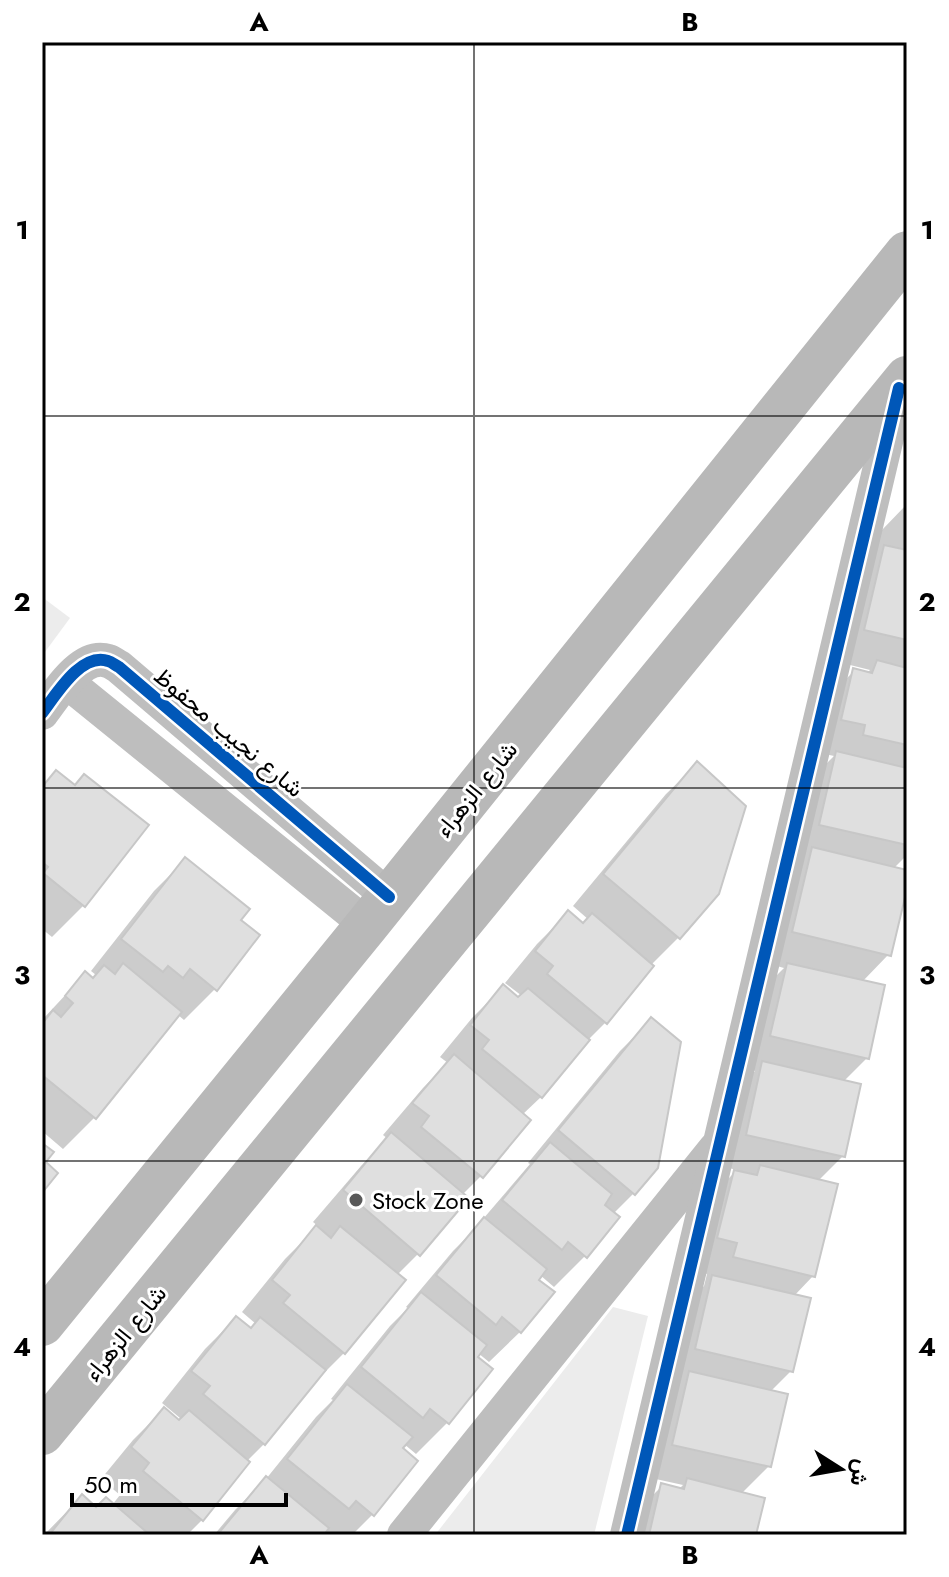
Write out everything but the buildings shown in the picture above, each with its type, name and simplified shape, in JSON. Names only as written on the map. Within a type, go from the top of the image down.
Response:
[{"type":"main road","name":"شارع الزهراء","points":[[42,1324],[907,253]]},
{"type":"main road","name":"شارع الزهراء","points":[[42,1433],[903,383]]},
{"type":"street","points":[[627,1535],[903,383]]},
{"type":"street","name":"شارع نجيب محفوظ","points":[[42,713],[82,665],[94,660],[108,661],[119,667],[378,911]]},
{"type":"street","points":[[404,1535],[721,1142]]},
{"type":"shaded area","points":[[42,597],[70,618],[42,656]]},
{"type":"shaded area","points":[[613,1307],[648,1316],[594,1535],[435,1535]]},
{"type":"cycle path","points":[[627,1535],[899,388]]},
{"type":"cycle path","points":[[42,713],[79,669],[98,660],[111,662],[389,897]]},
{"type":"place","name":"Stock Zone","points":[[356,1200]]}]
